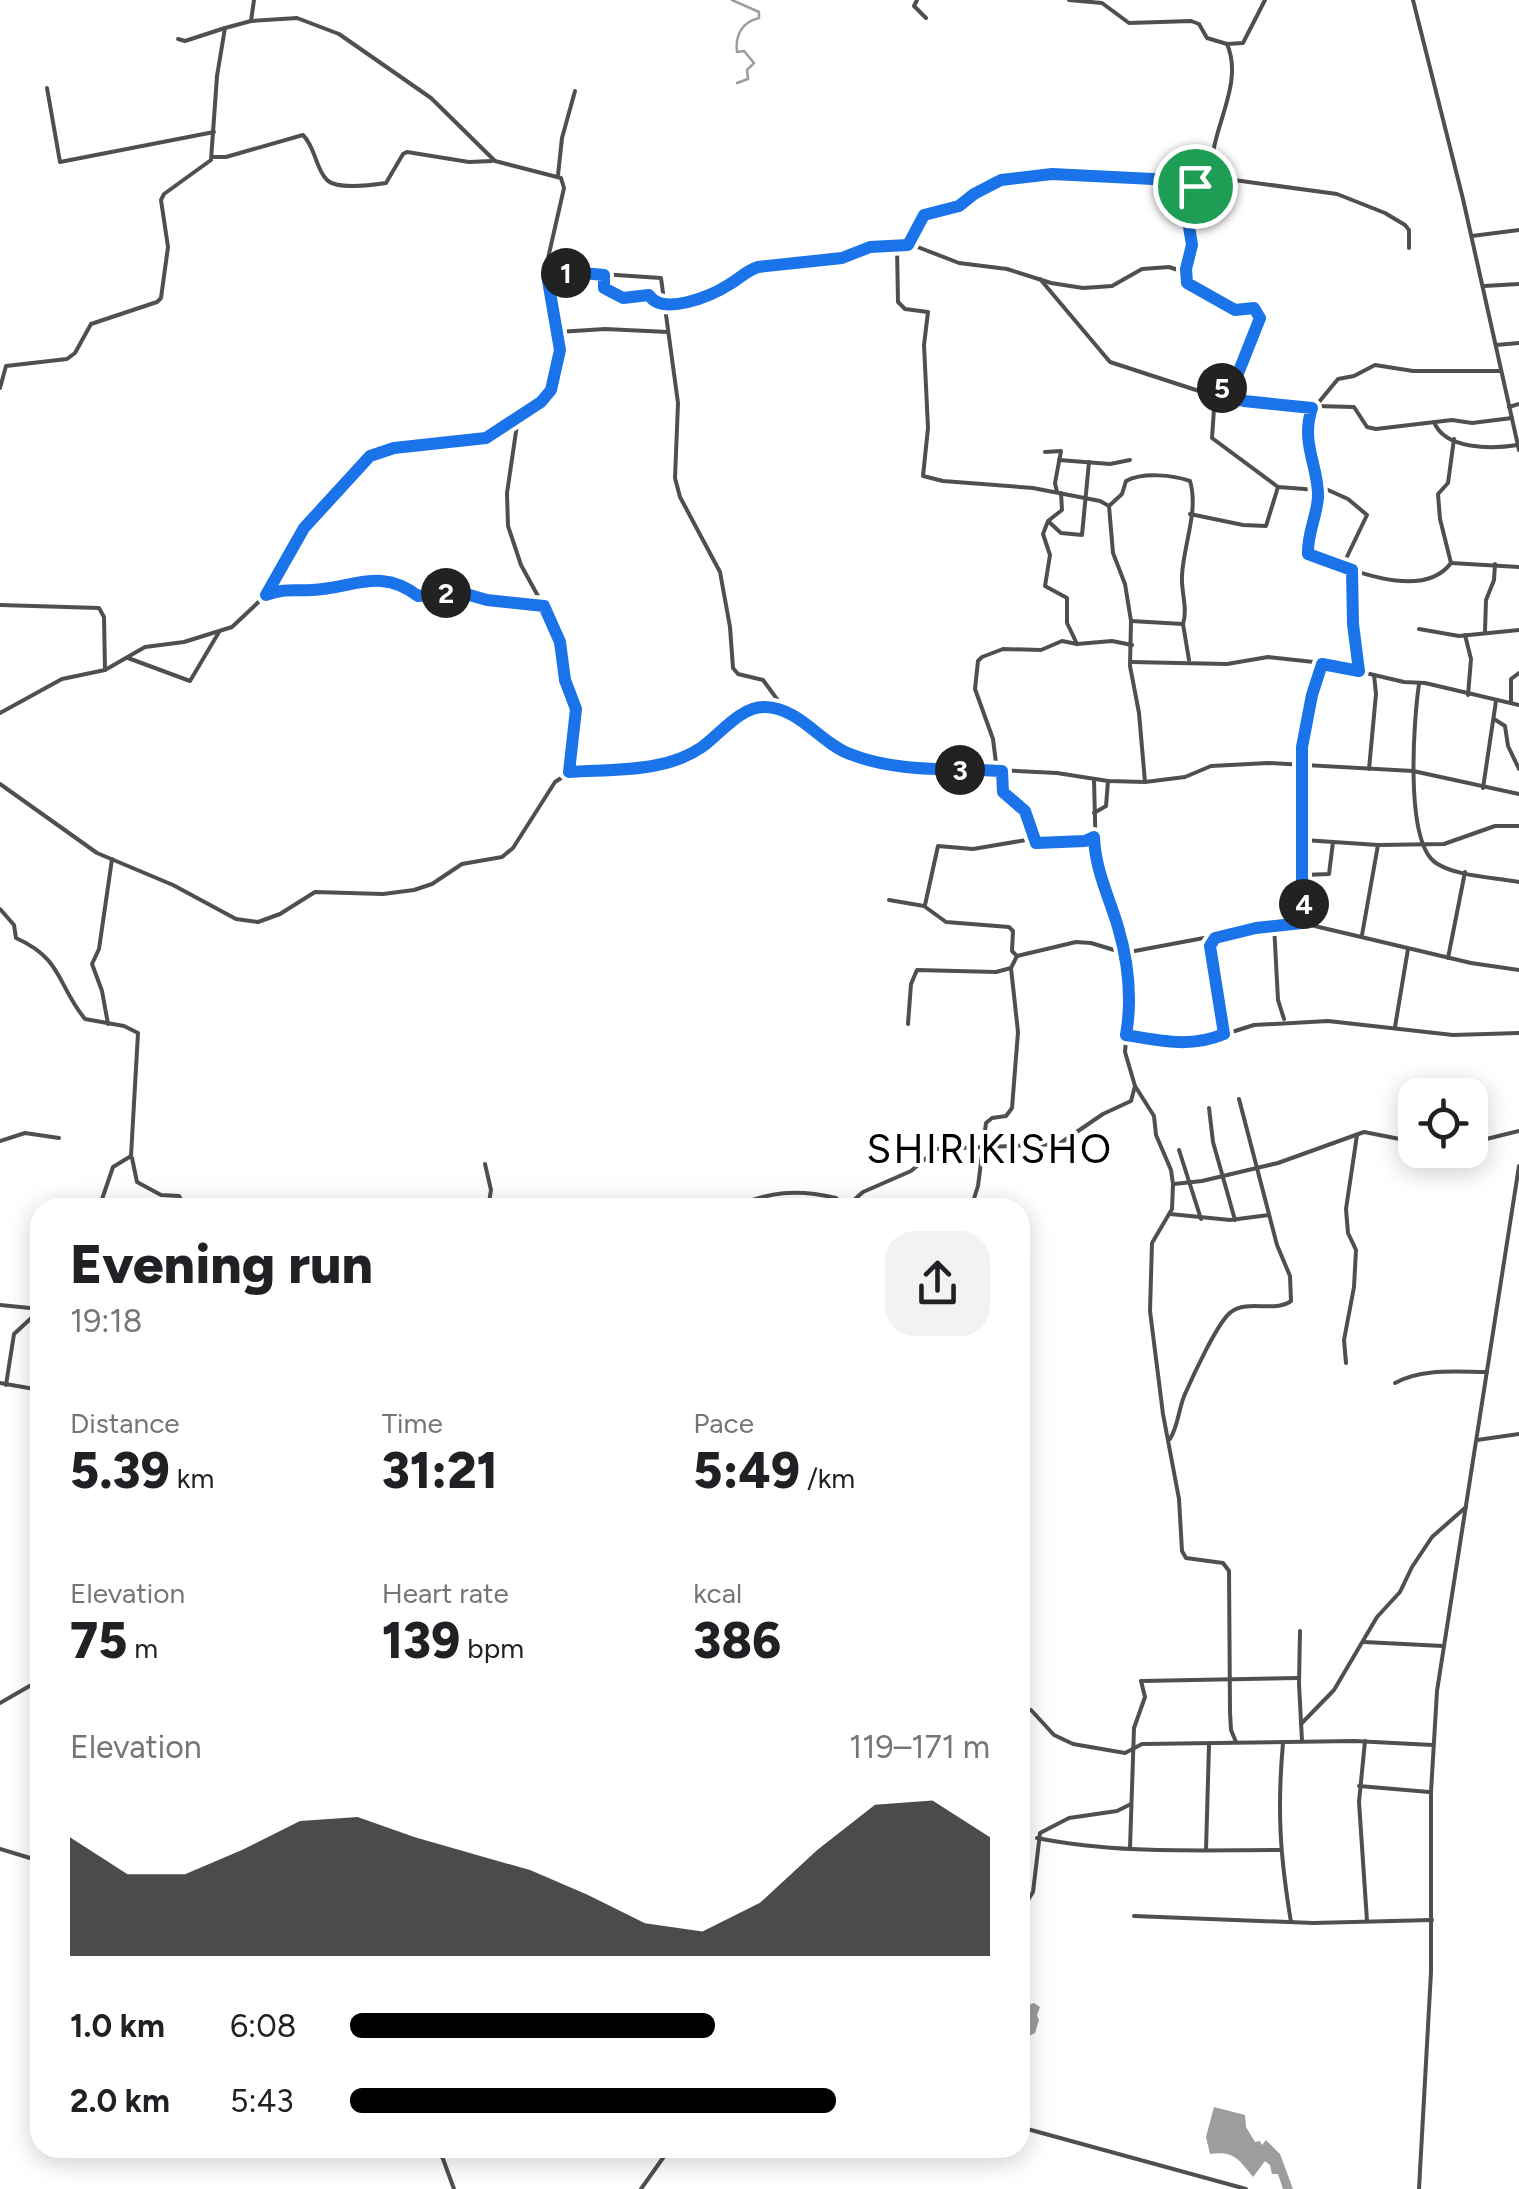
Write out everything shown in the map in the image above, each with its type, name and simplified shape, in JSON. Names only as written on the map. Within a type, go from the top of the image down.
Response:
[{"type":"street","points":[[251,21],[254,0]]},
{"type":"street","points":[[917,0],[914,6],[926,18]]},
{"type":"street","points":[[1068,0],[1102,4],[1130,23],[1192,21],[1199,24],[1207,38],[1236,45],[1248,38],[1264,0]]},
{"type":"street","points":[[1413,0],[1484,286],[1518,447],[1476,446],[1454,440],[1440,434],[1434,422]]},
{"type":"street","points":[[178,39],[185,41],[251,21],[298,18],[340,34],[431,98],[495,161]]},
{"type":"street","points":[[0,388],[6,366],[67,358],[74,354],[92,324],[157,302],[163,292],[168,247],[161,200],[210,163],[225,28]]},
{"type":"street","points":[[1212,172],[1212,148],[1230,85],[1227,44]]},
{"type":"street","points":[[47,88],[60,162],[214,132]]},
{"type":"street","points":[[0,713],[62,679],[105,670],[145,647],[184,642],[240,621],[266,595],[304,528],[370,456],[394,448],[479,440],[541,402],[551,390],[559,360],[547,258],[564,188],[558,176],[562,138],[574,91]]},
{"type":"street","points":[[212,157],[226,157],[303,135],[311,143],[325,177],[336,184],[386,183],[405,153],[469,162],[495,161],[558,176]]},
{"type":"street","points":[[1212,172],[1184,196],[1192,245],[1186,273],[1190,288],[1235,310],[1254,308],[1260,318],[1237,376],[1212,393]]},
{"type":"street","points":[[1212,172],[1234,180],[1338,194],[1385,212],[1405,224],[1409,248]]},
{"type":"street","points":[[908,245],[922,217],[959,206],[1001,180],[1052,174],[1184,178],[1194,181],[1195,186]]},
{"type":"street","points":[[1472,236],[1519,230]]},
{"type":"street","points":[[604,275],[604,288],[612,295],[633,299],[649,295],[653,302],[664,306],[690,302],[758,267],[842,258],[870,247],[928,248],[959,263],[1008,269],[1068,286],[1112,286],[1142,270],[1169,267],[1186,273]]},
{"type":"street","points":[[897,247],[898,302],[905,309],[928,312],[924,345],[928,428],[923,476],[1058,492],[1108,506]]},
{"type":"street","points":[[547,275],[571,272],[659,276],[678,403],[676,482],[685,509],[720,572],[733,668],[738,674],[763,680],[786,711],[846,753],[894,765],[1058,773],[1145,782],[1185,777],[1219,765],[1268,762],[1413,771],[1483,788],[1519,792]]},
{"type":"street","points":[[1040,279],[1110,362],[1177,387],[1244,401],[1354,408],[1370,429],[1512,418]]},
{"type":"street","points":[[1484,286],[1519,284]]},
{"type":"street","points":[[558,332],[668,332]]},
{"type":"street","points":[[1496,345],[1519,342]]},
{"type":"street","points":[[1500,371],[1413,371],[1371,366],[1354,376],[1338,379],[1313,407],[1308,450],[1318,487],[1308,554],[1352,570],[1414,583],[1441,573],[1450,563],[1519,567]]},
{"type":"street","points":[[1212,393],[1212,438],[1278,487],[1318,487],[1348,499],[1366,515],[1343,565]]},
{"type":"street","points":[[1509,406],[1519,404]]},
{"type":"street","points":[[518,417],[507,493],[508,526],[521,565],[560,642],[565,680],[576,709],[569,772]]},
{"type":"street","points":[[1450,563],[1438,494],[1448,483],[1454,440]]},
{"type":"street","points":[[1045,452],[1060,449],[1054,483],[1062,510],[1048,522],[1043,534],[1050,555],[1044,586],[1067,598],[1067,623],[1077,644]]},
{"type":"street","points":[[1060,460],[1110,464],[1130,460]]},
{"type":"street","points":[[1048,522],[1061,533],[1082,535],[1090,462]]},
{"type":"street","points":[[1108,506],[1122,494],[1126,482],[1135,477],[1186,478],[1193,489],[1182,576],[1186,655],[1191,662]]},
{"type":"street","points":[[1190,514],[1266,526],[1278,487]]},
{"type":"street","points":[[1108,506],[1114,554],[1125,584],[1131,621],[1130,662],[1145,782]]},
{"type":"street","points":[[1485,631],[1486,600],[1495,564]]},
{"type":"street","points":[[1352,570],[1359,671]]},
{"type":"street","points":[[266,595],[284,589],[314,590],[377,580],[405,586],[418,596],[459,592],[487,600],[544,606]]},
{"type":"street","points":[[0,605],[100,608],[104,616],[105,670]]},
{"type":"street","points":[[1131,621],[1183,624]]},
{"type":"street","points":[[1419,629],[1465,636],[1519,630]]},
{"type":"street","points":[[128,658],[190,681],[219,632]]},
{"type":"street","points":[[1465,636],[1471,658],[1468,695]]},
{"type":"street","points":[[1032,840],[1025,811],[1003,792],[993,739],[976,695],[978,661],[994,650],[1042,650],[1062,641],[1077,644],[1102,640],[1132,646]]},
{"type":"street","points":[[1130,662],[1227,664],[1264,656],[1419,682],[1519,705]]},
{"type":"street","points":[[1302,923],[1302,765],[1308,714],[1322,664]]},
{"type":"street","points":[[1511,703],[1512,676],[1519,673]]},
{"type":"street","points":[[1370,769],[1374,675]]},
{"type":"street","points":[[1419,682],[1413,771],[1424,845],[1436,863],[1519,882]]},
{"type":"street","points":[[1483,788],[1496,701]]},
{"type":"street","points":[[0,784],[73,838],[112,859],[236,919],[258,922],[280,914],[315,892],[383,894],[432,884],[462,864],[502,856],[513,848],[555,782],[569,772],[632,768],[682,756],[699,749],[751,709],[764,706],[786,711]]},
{"type":"street","points":[[1494,719],[1504,726],[1519,769]]},
{"type":"street","points":[[1094,778],[1096,859],[1124,953],[1129,1009],[1126,1061],[1135,1086],[1154,1116],[1156,1135],[1173,1184],[1173,1204],[1152,1243],[1150,1285],[1155,1353],[1183,1555],[1190,1560],[1223,1563],[1229,1570],[1231,1730],[1236,1742]]},
{"type":"street","points":[[1094,812],[1106,806],[1108,781]]},
{"type":"street","points":[[1304,840],[1424,845],[1452,843],[1496,826],[1519,826]]},
{"type":"street","points":[[924,906],[938,846],[973,849],[1032,840],[1040,845],[1094,837]]},
{"type":"street","points":[[1304,876],[1329,874],[1334,842]]},
{"type":"street","points":[[1362,936],[1378,846]]},
{"type":"street","points":[[108,1024],[92,964],[112,859]]},
{"type":"street","points":[[1448,958],[1465,872]]},
{"type":"street","points":[[890,900],[924,906],[946,922],[1009,927],[1016,956]]},
{"type":"street","points":[[0,909],[14,925],[16,938],[38,947],[82,1016],[132,1028],[140,1036],[131,1156],[137,1182],[161,1195],[180,1198]]},
{"type":"street","points":[[1016,956],[1076,942],[1124,953],[1302,923],[1448,958],[1519,970]]},
{"type":"street","points":[[1274,925],[1278,1000],[1285,1022]]},
{"type":"street","points":[[1210,946],[1215,938]]},
{"type":"street","points":[[1206,939],[1224,1034]]},
{"type":"street","points":[[1394,1027],[1408,949]]},
{"type":"street","points":[[974,1198],[986,1123],[1006,1116],[1012,1108],[1018,1032],[1011,968],[1016,956]]},
{"type":"street","points":[[908,1024],[917,970],[996,972],[1011,968]]},
{"type":"street","points":[[1126,1035],[1200,1042],[1254,1024],[1285,1022],[1350,1022],[1452,1036],[1519,1034]]},
{"type":"street","points":[[856,1198],[911,1170],[937,1149],[1042,1146],[1066,1141],[1103,1114],[1127,1104],[1135,1086]]},
{"type":"street","points":[[1169,1440],[1179,1422],[1184,1396],[1226,1317],[1243,1307],[1283,1306],[1291,1301],[1290,1276],[1269,1216],[1239,1099]]},
{"type":"street","points":[[1209,1108],[1235,1220]]},
{"type":"street","points":[[1488,1139],[1519,1131]]},
{"type":"street","points":[[1173,1184],[1256,1168],[1366,1132],[1398,1139]]},
{"type":"street","points":[[0,1141],[26,1133],[59,1138]]},
{"type":"street","points":[[1346,1363],[1344,1340],[1356,1250],[1348,1233],[1346,1209],[1357,1135]]},
{"type":"street","points":[[1178,1150],[1200,1219]]},
{"type":"street","points":[[102,1198],[113,1167],[131,1156]]},
{"type":"street","points":[[485,1164],[490,1198]]},
{"type":"street","points":[[1420,2189],[1432,1920],[1433,1745],[1443,1646],[1519,1166]]},
{"type":"street","points":[[755,1198],[789,1191],[836,1198]]},
{"type":"street","points":[[1169,1214],[1235,1220],[1269,1216]]},
{"type":"street","points":[[0,1304],[30,1308]]},
{"type":"street","points":[[30,1319],[14,1334],[3,1384],[30,1388]]},
{"type":"street","points":[[1395,1383],[1438,1372],[1488,1372]]},
{"type":"street","points":[[1477,1440],[1519,1434]]},
{"type":"street","points":[[1301,1724],[1334,1690],[1377,1617],[1400,1592],[1432,1537],[1466,1507]]},
{"type":"street","points":[[1300,1632],[1302,1741]]},
{"type":"street","points":[[1364,1642],[1443,1646]]},
{"type":"street","points":[[1130,1848],[1134,1728],[1144,1703],[1142,1682],[1299,1678]]},
{"type":"street","points":[[0,1703],[30,1686]]},
{"type":"street","points":[[1030,1710],[1061,1740],[1123,1753],[1142,1744],[1366,1741],[1433,1745]]},
{"type":"street","points":[[1366,1741],[1360,1786],[1367,1922]]},
{"type":"street","points":[[1283,1743],[1278,1790],[1279,1850],[1291,1922]]},
{"type":"street","points":[[1206,1850],[1209,1744]]},
{"type":"street","points":[[1360,1786],[1430,1792]]},
{"type":"street","points":[[1030,1897],[1037,1838],[1058,1821],[1131,1804]]},
{"type":"street","points":[[1037,1838],[1130,1848],[1279,1850]]},
{"type":"street","points":[[0,1849],[30,1858]]},
{"type":"street","points":[[1134,1916],[1291,1922],[1432,1920]]},
{"type":"street","points":[[1030,2130],[1246,2189]]},
{"type":"street","points":[[443,2158],[454,2189]]},
{"type":"street","points":[[641,2189],[663,2158]]},
{"type":"shaded area","points":[[1034,2003],[1040,2007],[1035,2033],[1030,2036],[1030,2005]]},
{"type":"shaded area","points":[[1214,2107],[1245,2115],[1246,2127],[1255,2142],[1262,2145],[1266,2140],[1280,2154],[1293,2189],[1283,2189],[1278,2174],[1272,2174],[1265,2161],[1253,2177],[1234,2157],[1210,2154],[1206,2137]]},
{"type":"waterway","points":[[732,0],[759,12],[759,18],[744,26],[737,40],[737,52],[744,51],[754,63],[747,70],[748,79],[737,83]]},
{"type":"district","name":"SHIRIKISHO","points":[[990,1149]]},
{"type":"route","points":[[1052,174],[1184,178],[1194,181],[1195,186],[1184,196],[1192,245],[1187,283],[1235,310],[1254,308],[1260,318],[1243,368],[1230,383],[1209,392],[1244,401],[1312,408],[1308,450],[1318,500],[1307,550],[1310,556],[1352,570],[1359,671],[1322,664],[1312,695],[1302,747],[1302,923],[1215,938],[1210,946],[1224,1034],[1200,1042],[1179,1043],[1126,1035],[1129,1009],[1124,953],[1096,859],[1094,837],[1085,841],[1036,843],[1025,811],[1003,792],[1002,771],[871,762],[840,750],[786,711],[764,706],[746,712],[690,754],[632,768],[569,772],[576,709],[565,680],[560,642],[544,606],[487,600],[459,592],[418,596],[405,586],[377,580],[308,591],[284,589],[266,595],[304,528],[370,456],[394,448],[486,438],[541,402],[551,390],[560,350],[547,275],[604,275],[604,288],[612,295],[633,299],[649,295],[653,302],[664,306],[690,302],[758,267],[842,258],[870,247],[908,245],[924,215],[959,206],[1001,180],[1052,174]]}]
